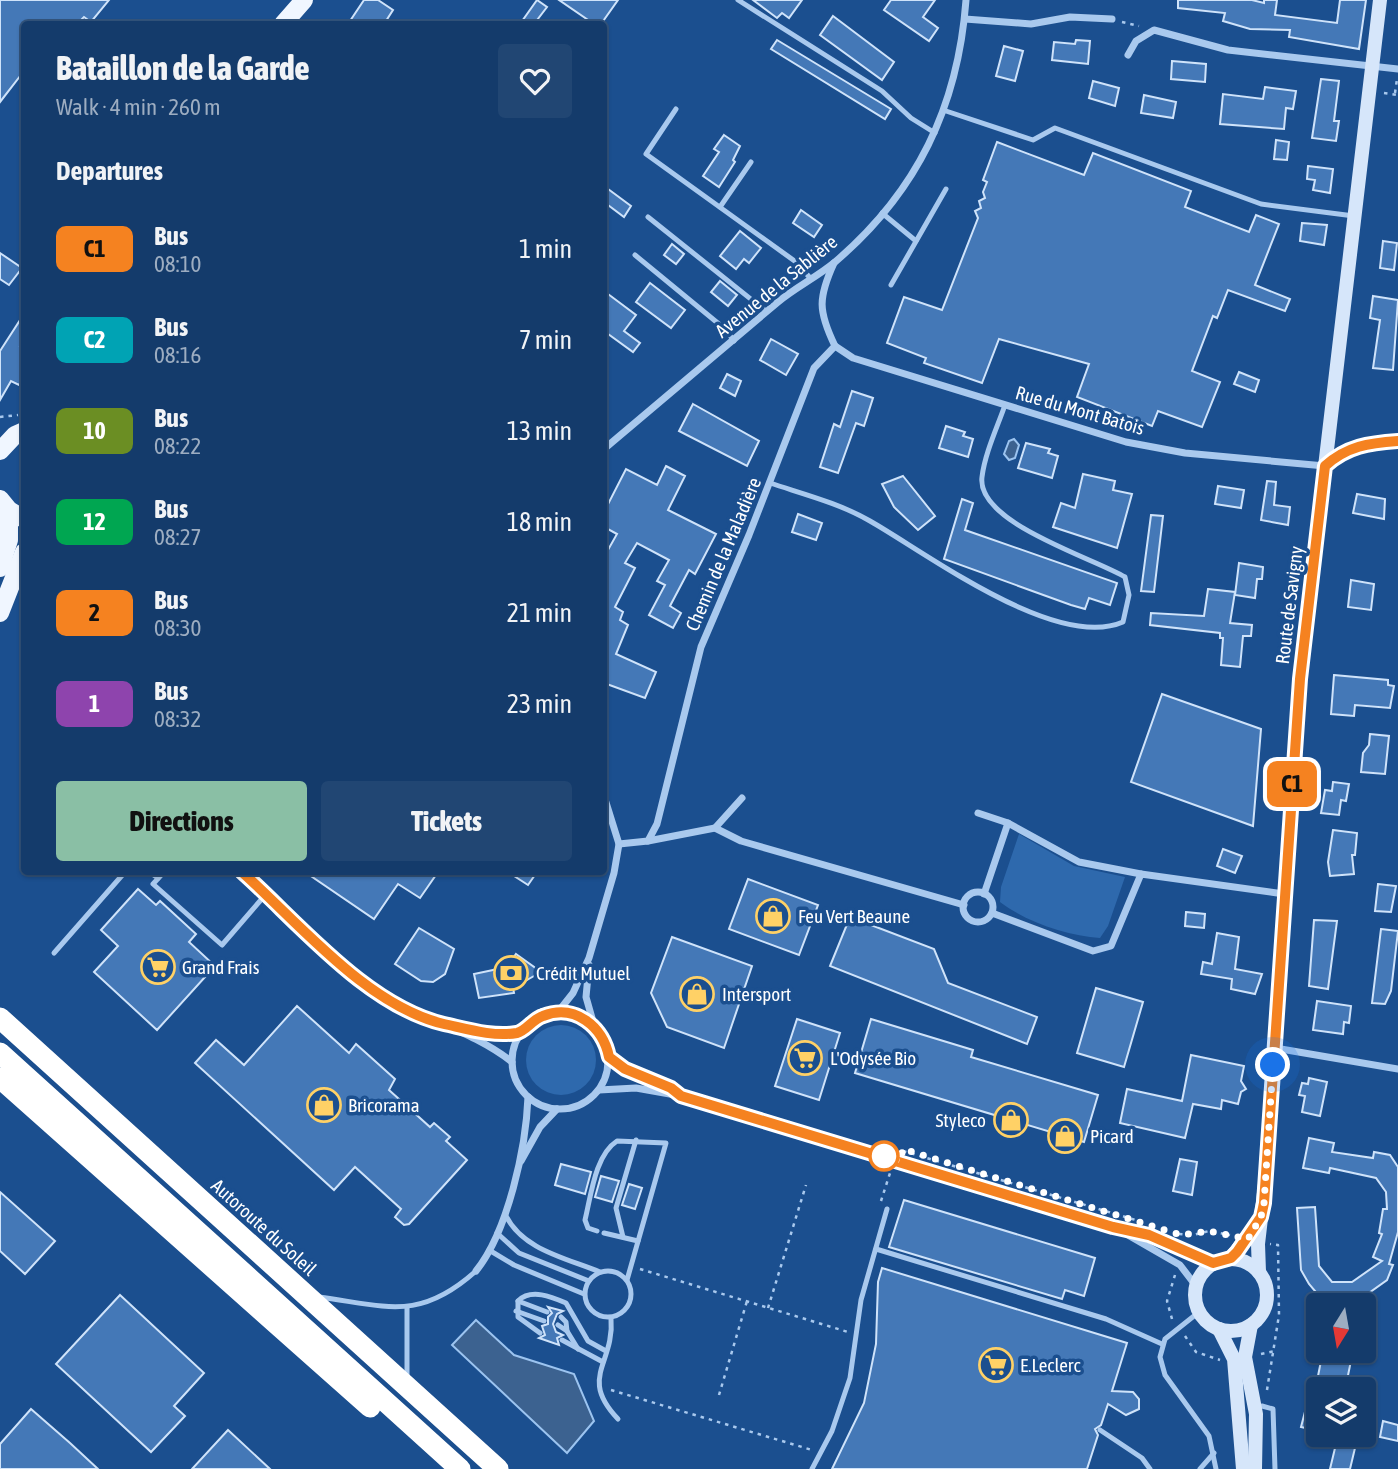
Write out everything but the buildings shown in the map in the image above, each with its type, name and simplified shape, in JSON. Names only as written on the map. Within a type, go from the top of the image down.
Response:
[{"type":"highway","name":"Autoroute du Soleil","points":[[0,1018],[498,1469]]},
{"type":"highway","points":[[0,1053],[454,1464]]},
{"type":"highway","points":[[0,1078],[393,1427],[454,1464]]},
{"type":"main road","points":[[286,21],[304,0]]},
{"type":"main road","name":"Route de Savigny","points":[[1231,1258],[1253,1241],[1261,1217],[1300,679],[1380,0]]},
{"type":"main road","points":[[0,451],[13,432]]},
{"type":"main road","points":[[0,568],[9,540],[11,510]]},
{"type":"main road","points":[[0,613],[21,560]]},
{"type":"main road","points":[[1219,1329],[1236,1331],[1251,1325],[1265,1308],[1267,1287],[1259,1272],[1253,1241]]},
{"type":"main road","points":[[1243,1469],[1234,1359],[1219,1329],[1199,1312],[1196,1286],[1205,1269],[1213,1263],[1231,1258],[1248,1262],[1259,1272]]},
{"type":"main road","points":[[1251,1325],[1245,1357],[1259,1405],[1255,1469]]},
{"type":"street","name":"Avenue de la Sablière","points":[[607,447],[767,312],[834,263],[883,213],[920,165],[935,133],[959,57],[966,0]]},
{"type":"street","points":[[965,19],[1031,24],[1070,17],[1112,19]]},
{"type":"street","points":[[1128,55],[1136,41],[1154,30],[1228,50],[1398,70]]},
{"type":"street","points":[[834,263],[820,300],[824,322],[835,346]]},
{"type":"street","name":"Rue du Mont Batois","points":[[835,346],[853,358],[1126,442],[1232,459],[1325,466]]},
{"type":"street","name":"Chemin de la Maladière","points":[[648,841],[657,824],[701,647],[814,368],[835,346]]},
{"type":"street","points":[[1325,466],[1351,448],[1370,443],[1398,441]]},
{"type":"street","points":[[619,845],[715,828],[742,798]]},
{"type":"street","points":[[558,1012],[573,993],[589,958],[614,873],[619,845],[607,806]]},
{"type":"street","points":[[978,813],[1008,823],[1079,862],[1141,874],[1284,894]]},
{"type":"street","points":[[984,894],[1008,823]]},
{"type":"street","points":[[715,828],[741,841],[964,905]]},
{"type":"street","points":[[992,913],[1093,951],[1111,946],[1141,874]]},
{"type":"street","points":[[245,875],[369,987],[403,1007],[491,1047],[512,1062]]},
{"type":"street","points":[[973,894],[984,894],[993,903],[992,913],[986,920],[972,921],[965,914],[964,905],[973,894]]},
{"type":"street","points":[[589,958],[586,997],[594,1026],[607,1046],[609,1057],[608,1069],[599,1090],[580,1105],[557,1109],[541,1105],[528,1097],[514,1075],[512,1062],[514,1046],[521,1032],[531,1022],[558,1012],[571,1013],[594,1026]]},
{"type":"street","points":[[443,1024],[486,1033],[521,1032]]},
{"type":"street","points":[[1274,1047],[1398,1069]]},
{"type":"street","points":[[609,1057],[625,1069],[671,1088],[681,1096]]},
{"type":"street","points":[[599,1090],[636,1088],[681,1096],[1113,1227],[1149,1235],[1213,1263]]},
{"type":"street","points":[[521,1161],[528,1097]]},
{"type":"street","points":[[475,1272],[489,1250],[521,1161],[540,1127],[557,1109]]},
{"type":"street","points":[[1113,1227],[1180,1265],[1196,1286]]},
{"type":"street","points":[[1239,1402],[1259,1405]]},
{"type":"lane","points":[[738,0],[882,91],[911,118],[935,133]]},
{"type":"lane","points":[[676,109],[646,154],[796,262],[811,279]]},
{"type":"lane","points":[[943,110],[1033,141],[1055,128],[1261,204],[1354,216]]},
{"type":"lane","points":[[720,207],[751,162]]},
{"type":"lane","points":[[891,285],[946,189]]},
{"type":"lane","points":[[883,213],[916,241]]},
{"type":"lane","points":[[648,216],[767,312]]},
{"type":"lane","points":[[635,255],[725,329],[734,341]]},
{"type":"lane","points":[[769,482],[857,514],[1024,610],[1068,624],[1108,628],[1122,622],[1129,595],[1125,577],[1106,565],[1042,540],[1007,517],[988,497],[982,479],[1004,405]]},
{"type":"lane","points":[[54,953],[122,875]]},
{"type":"lane","points":[[154,875],[158,878]]},
{"type":"lane","points":[[161,875],[153,884],[222,945],[266,894]]},
{"type":"lane","points":[[623,1237],[617,1208],[636,1140]]},
{"type":"lane","points":[[627,1280],[666,1143],[617,1141],[605,1153],[585,1220],[588,1228],[638,1241]]},
{"type":"lane","points":[[812,1469],[822,1453],[850,1378],[861,1300],[887,1209]]},
{"type":"lane","points":[[489,1250],[514,1265],[584,1294],[595,1314],[611,1318],[619,1315],[629,1304],[631,1291],[627,1280],[615,1272],[600,1272],[527,1243],[515,1234],[503,1212]]},
{"type":"lane","points":[[496,1232],[519,1253],[589,1281]]},
{"type":"lane","points":[[876,1249],[1107,1319],[1162,1344]]},
{"type":"lane","points":[[305,1295],[407,1308],[442,1297],[475,1272]]},
{"type":"lane","points":[[584,1294],[589,1281],[600,1272]]},
{"type":"lane","points":[[540,1333],[528,1327],[518,1317],[518,1301],[524,1295],[536,1294],[566,1303],[588,1341],[606,1351]]},
{"type":"lane","points":[[518,1301],[547,1312]]},
{"type":"lane","points":[[407,1308],[408,1387]]},
{"type":"lane","points":[[516,1311],[544,1321]]},
{"type":"lane","points":[[1199,1312],[1171,1333],[1162,1344],[1163,1369],[1204,1427],[1214,1452],[1216,1469]]},
{"type":"lane","points":[[561,1317],[579,1351]]},
{"type":"lane","points":[[611,1318],[612,1331],[597,1385],[606,1406],[618,1419]]},
{"type":"lane","points":[[558,1325],[567,1331]]},
{"type":"lane","points":[[562,1339],[579,1351],[603,1362]]},
{"type":"lane","points":[[1259,1405],[1273,1409],[1276,1469]]},
{"type":"lane","points":[[1100,1430],[1142,1458],[1150,1469]]},
{"type":"lane","points":[[1200,1469],[1214,1452]]},
{"type":"path","points":[[1112,19],[1154,30]]},
{"type":"path","points":[[1395,94],[1398,70]]},
{"type":"path","points":[[0,417],[21,414]]},
{"type":"path","points":[[879,1207],[891,1168],[897,1170],[903,1149],[1142,1222]]},
{"type":"path","points":[[768,1308],[806,1185]]},
{"type":"path","points":[[1168,1231],[1193,1235],[1209,1231],[1278,1245],[1279,1291],[1275,1351],[1259,1405]]},
{"type":"path","points":[[631,1267],[858,1335]]},
{"type":"path","points":[[719,1395],[747,1301]]},
{"type":"path","points":[[597,1385],[822,1453]]},
{"type":"shaded area","points":[[1014,439],[1019,445],[1015,458],[1009,460],[1004,454],[1009,441]]},
{"type":"shaded area","points":[[1019,834],[1074,866],[1125,877],[1108,926],[1100,938],[1048,927],[1022,916],[1000,902],[1001,887]]},
{"type":"shaded area","points":[[554,1025],[568,1025],[581,1031],[590,1040],[596,1060],[594,1073],[586,1085],[568,1095],[554,1095],[541,1089],[532,1080],[526,1067],[526,1053],[532,1040],[541,1031]]},
{"type":"shaded area","points":[[476,1320],[514,1355],[574,1374],[594,1421],[567,1453],[452,1345]]},
{"type":"bus line","name":"C1","points":[[245,875],[369,987],[443,1024],[486,1033],[508,1034],[521,1032],[544,1015],[571,1013],[594,1026],[607,1046],[609,1057],[618,1065],[637,1076],[671,1088],[681,1096],[1113,1227],[1129,1229],[1168,1242],[1213,1263],[1231,1258],[1248,1239],[1261,1217],[1264,1203],[1300,679],[1325,466],[1337,455],[1351,448],[1370,443],[1398,441]]},
{"type":"place","name":"Feu Vert Beaune","points":[[773,916]]},
{"type":"place","name":"Grand Frais","points":[[158,967]]},
{"type":"place","name":"Crédit Mutuel","points":[[511,973]]},
{"type":"place","name":"Intersport","points":[[697,994]]},
{"type":"place","name":"L'Odysée Bio","points":[[805,1058]]},
{"type":"place","name":"Bricorama","points":[[324,1105]]},
{"type":"place","name":"Styleco","points":[[1011,1120]]},
{"type":"place","name":"Picard","points":[[1065,1136]]},
{"type":"place","name":"E.Leclerc","points":[[996,1365]]},
{"type":"route","points":[[884,1156],[900,1161],[903,1149],[1181,1235],[1209,1231],[1248,1239],[1261,1217],[1264,1203],[1273,1065]]}]
